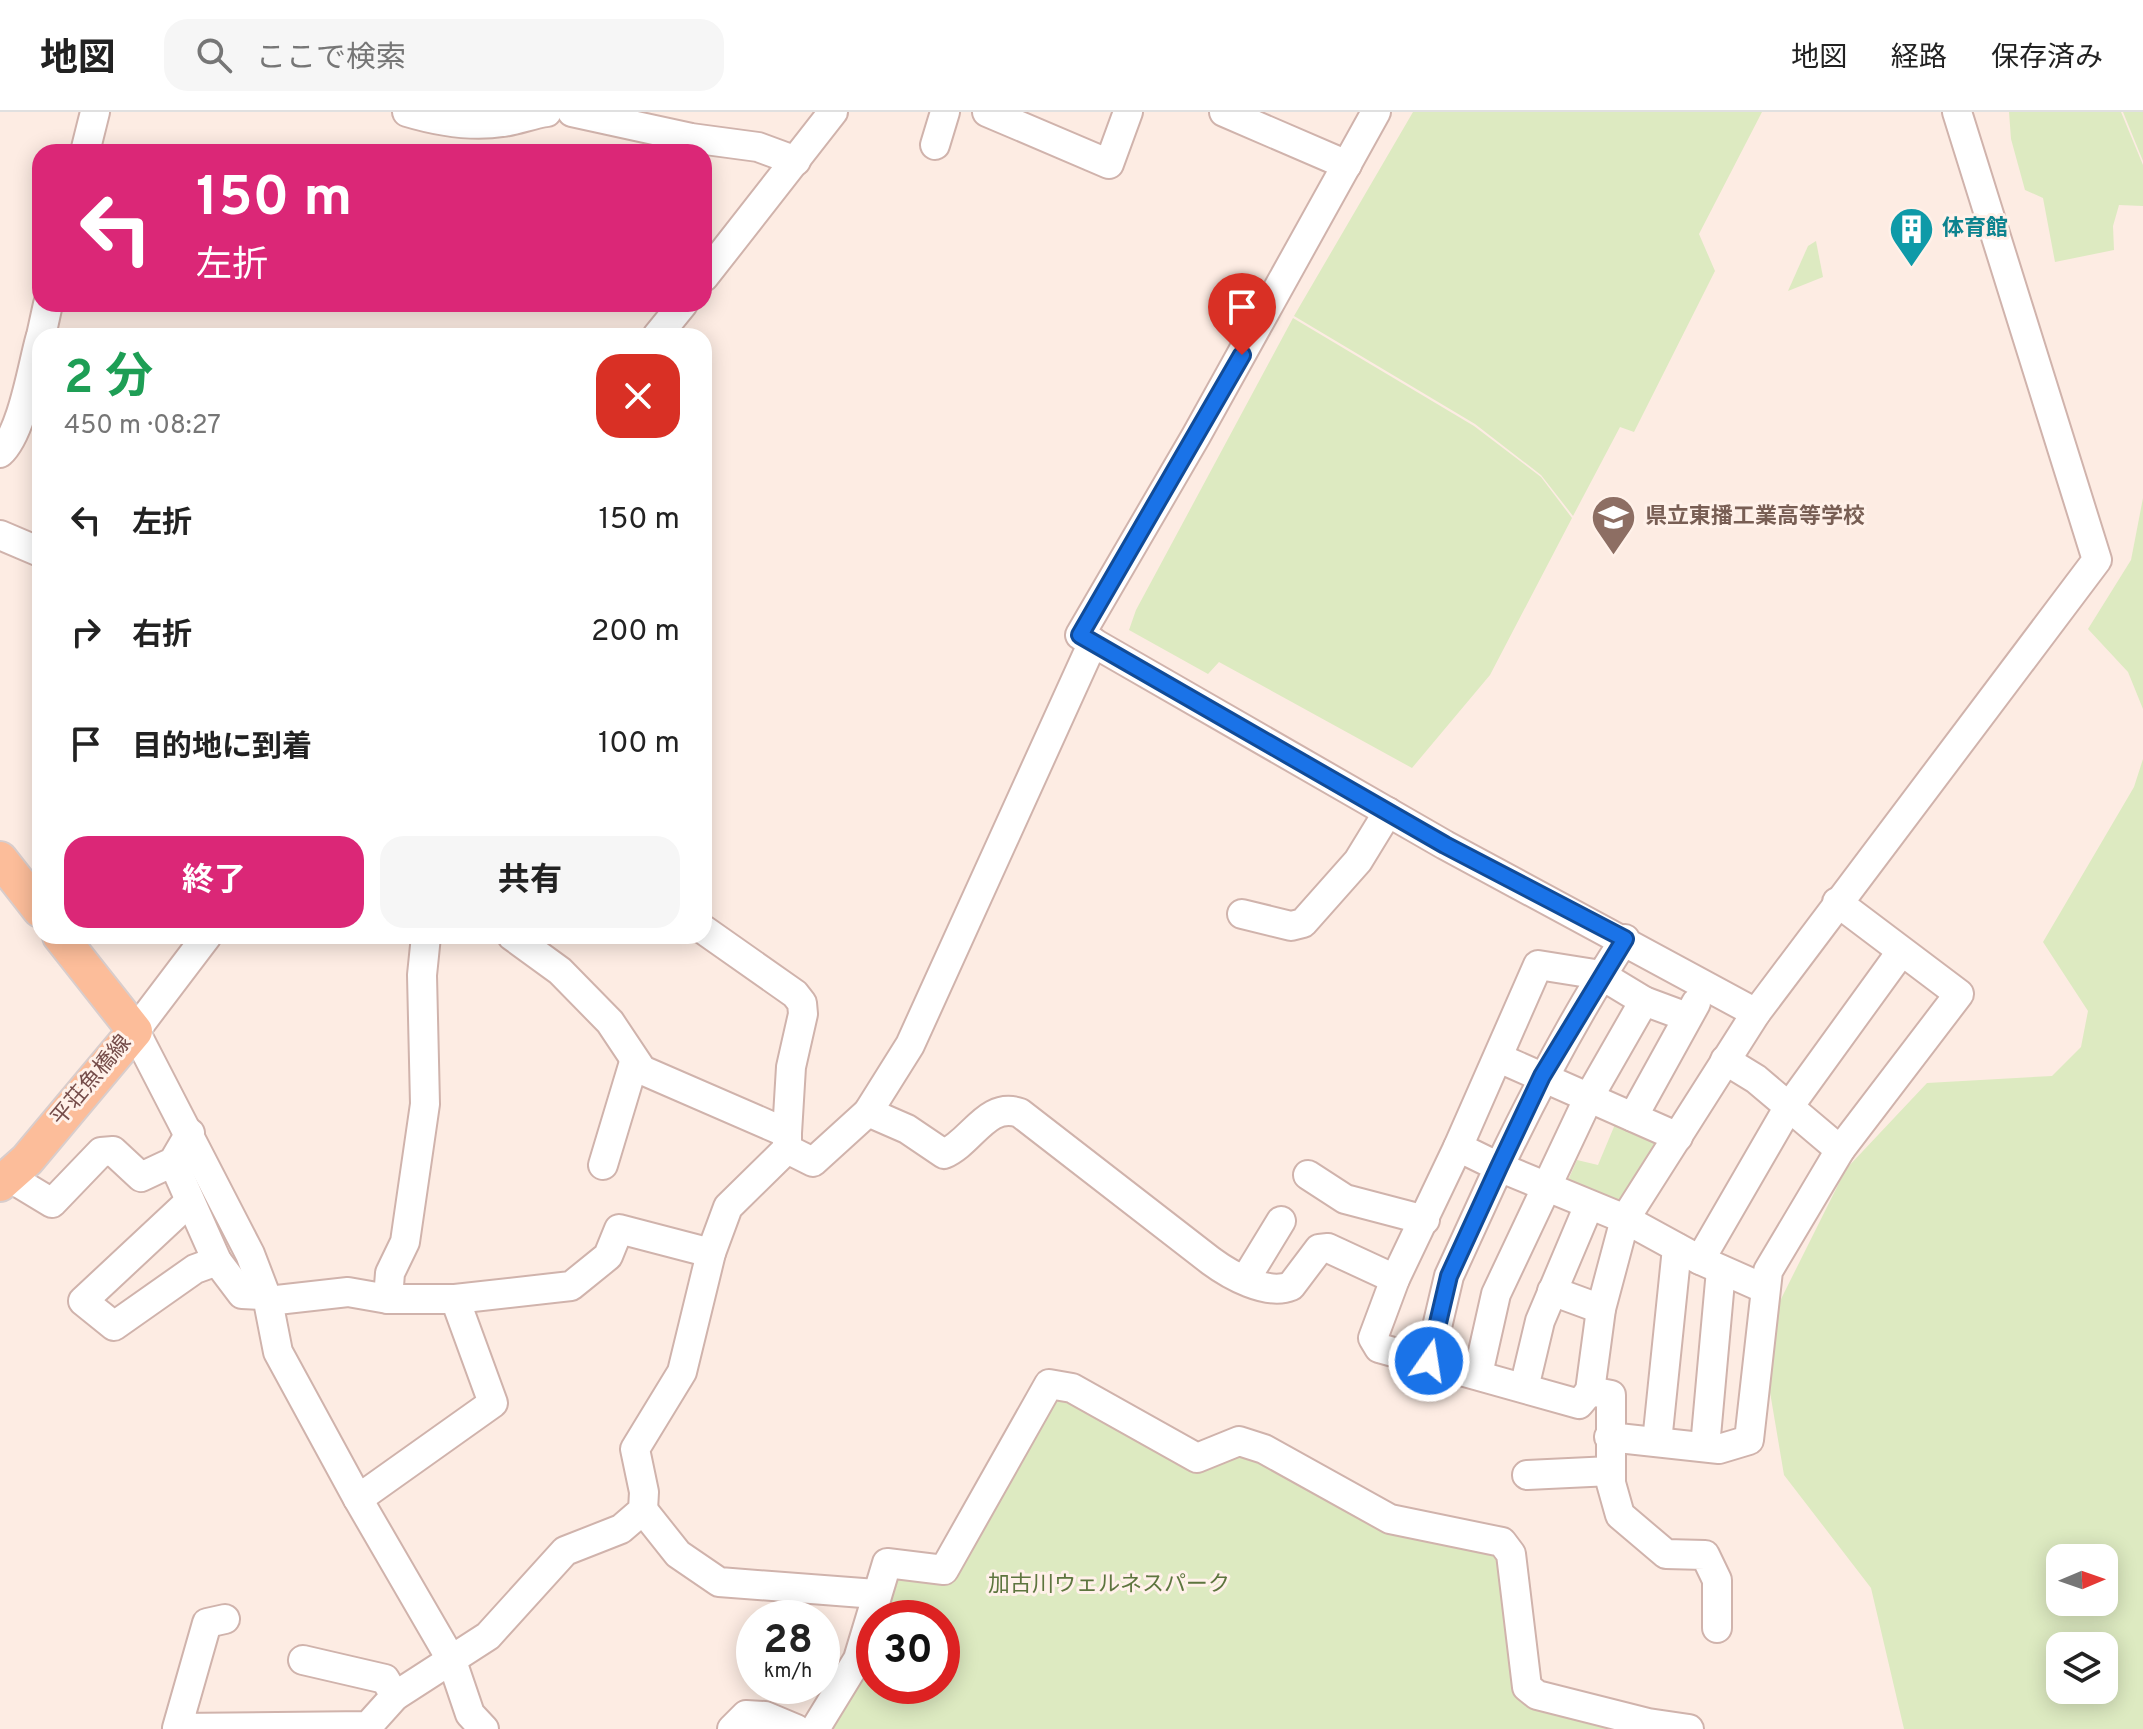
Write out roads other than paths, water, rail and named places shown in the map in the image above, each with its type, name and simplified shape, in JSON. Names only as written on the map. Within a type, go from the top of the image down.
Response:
[{"type":"main road","points":[[0,859],[32,900]]},
{"type":"main road","name":"平荘魚橋線","points":[[4,1180],[135,1031],[66,944]]},
{"type":"street","points":[[87,144],[95,112]]},
{"type":"street","points":[[427,115],[502,123],[547,112]]},
{"type":"street","points":[[572,112],[691,138],[758,147],[796,161]]},
{"type":"street","points":[[712,267],[833,112]]},
{"type":"street","points":[[935,145],[945,112]]},
{"type":"street","points":[[987,112],[1109,164],[1128,112]]},
{"type":"street","points":[[1224,112],[1347,165]]},
{"type":"street","points":[[1376,112],[1196,436],[1080,635],[1388,812],[1756,1013]]},
{"type":"street","points":[[1687,1017],[1644,1001],[1601,975],[1538,965],[1499,1058],[1395,1279],[1373,1338],[1379,1348],[1579,1404],[1590,1391],[1601,1309],[1625,1219],[1756,1013],[2097,560],[1957,112]]},
{"type":"street","points":[[664,328],[676,312]]},
{"type":"street","points":[[2,449],[32,361]]},
{"type":"street","points":[[0,535],[32,549]]},
{"type":"street","points":[[523,944],[560,971],[610,1022],[642,1070],[787,1141],[813,1162],[868,1112],[910,1045],[1093,642]]},
{"type":"street","points":[[1242,914],[1291,926],[1303,923],[1358,861],[1388,812]]},
{"type":"street","points":[[1609,1437],[1719,1449],[1749,1440],[1763,1288],[1768,1271],[1840,1150],[1959,994],[1837,902]]},
{"type":"street","points":[[712,936],[795,994],[802,1003],[803,1014],[791,1067],[787,1141],[728,1207],[711,1253],[682,1372],[635,1449],[644,1492],[643,1510],[678,1554],[719,1582],[876,1594]]},
{"type":"street","points":[[1429,1361],[1449,1276],[1499,1167],[1542,1076],[1625,939]]},
{"type":"street","points":[[201,944],[135,1031],[250,1254],[266,1298],[278,1352],[358,1499],[452,1661],[470,1714],[484,1729]]},
{"type":"street","points":[[388,1299],[390,1273],[405,1242],[425,1104],[422,975],[425,944]]},
{"type":"street","points":[[1657,1442],[1699,1259],[1788,1108],[1901,952]]},
{"type":"street","points":[[1633,1117],[1707,986]]},
{"type":"street","points":[[1478,1374],[1496,1294],[1589,1097],[1644,1001]]},
{"type":"street","points":[[1499,1058],[1678,1137]]},
{"type":"street","points":[[1725,1060],[1756,1079],[1840,1150]]},
{"type":"street","points":[[603,1165],[634,1062]]},
{"type":"street","points":[[868,1112],[907,1129],[944,1154],[996,1111],[1007,1109],[1020,1113],[1211,1261],[1245,1280],[1284,1289],[1291,1286],[1319,1249],[1328,1248],[1395,1279]]},
{"type":"street","points":[[4,1180],[52,1203],[101,1152],[113,1151],[141,1177],[173,1162],[190,1133]]},
{"type":"street","points":[[1458,1147],[1546,1189],[1625,1219],[1699,1259],[1763,1288]]},
{"type":"street","points":[[173,1162],[217,1261],[242,1294],[266,1298],[348,1292],[388,1299],[455,1299],[571,1286],[608,1256],[619,1229],[711,1253]]},
{"type":"street","points":[[1308,1175],[1345,1199],[1425,1220]]},
{"type":"street","points":[[189,1202],[83,1301],[114,1326],[195,1269],[217,1261]]},
{"type":"street","points":[[1524,1388],[1540,1321],[1589,1205]]},
{"type":"street","points":[[1245,1280],[1281,1221]]},
{"type":"street","points":[[1699,1259],[1705,1447]]},
{"type":"street","points":[[1552,1291],[1601,1309]]},
{"type":"street","points":[[358,1499],[493,1403],[455,1299]]},
{"type":"street","points":[[815,1729],[858,1659],[887,1563],[944,1570],[1049,1384],[1072,1388],[1197,1458],[1239,1441],[1264,1449],[1390,1519],[1502,1542],[1511,1554],[1527,1687],[1537,1695],[1551,1699],[1648,1723],[1689,1729]]},
{"type":"street","points":[[1590,1391],[1611,1395],[1611,1471],[1620,1515],[1666,1554],[1705,1555],[1717,1580],[1717,1628]]},
{"type":"street","points":[[1527,1475],[1611,1471]]},
{"type":"street","points":[[225,1619],[207,1623],[177,1728],[368,1726],[395,1696],[488,1636],[565,1551],[621,1529],[643,1510]]},
{"type":"street","points":[[303,1660],[385,1679],[395,1696]]},
{"type":"street","points":[[732,1729],[746,1715],[765,1716],[796,1729]]},
{"type":"place","name":"体育館","points":[[1911,268]]},
{"type":"place","name":"県立東播工業高等学校","points":[[1614,556]]},
{"type":"park label","name":"加古川ウェルネスパーク","points":[[1109,1585]]}]
